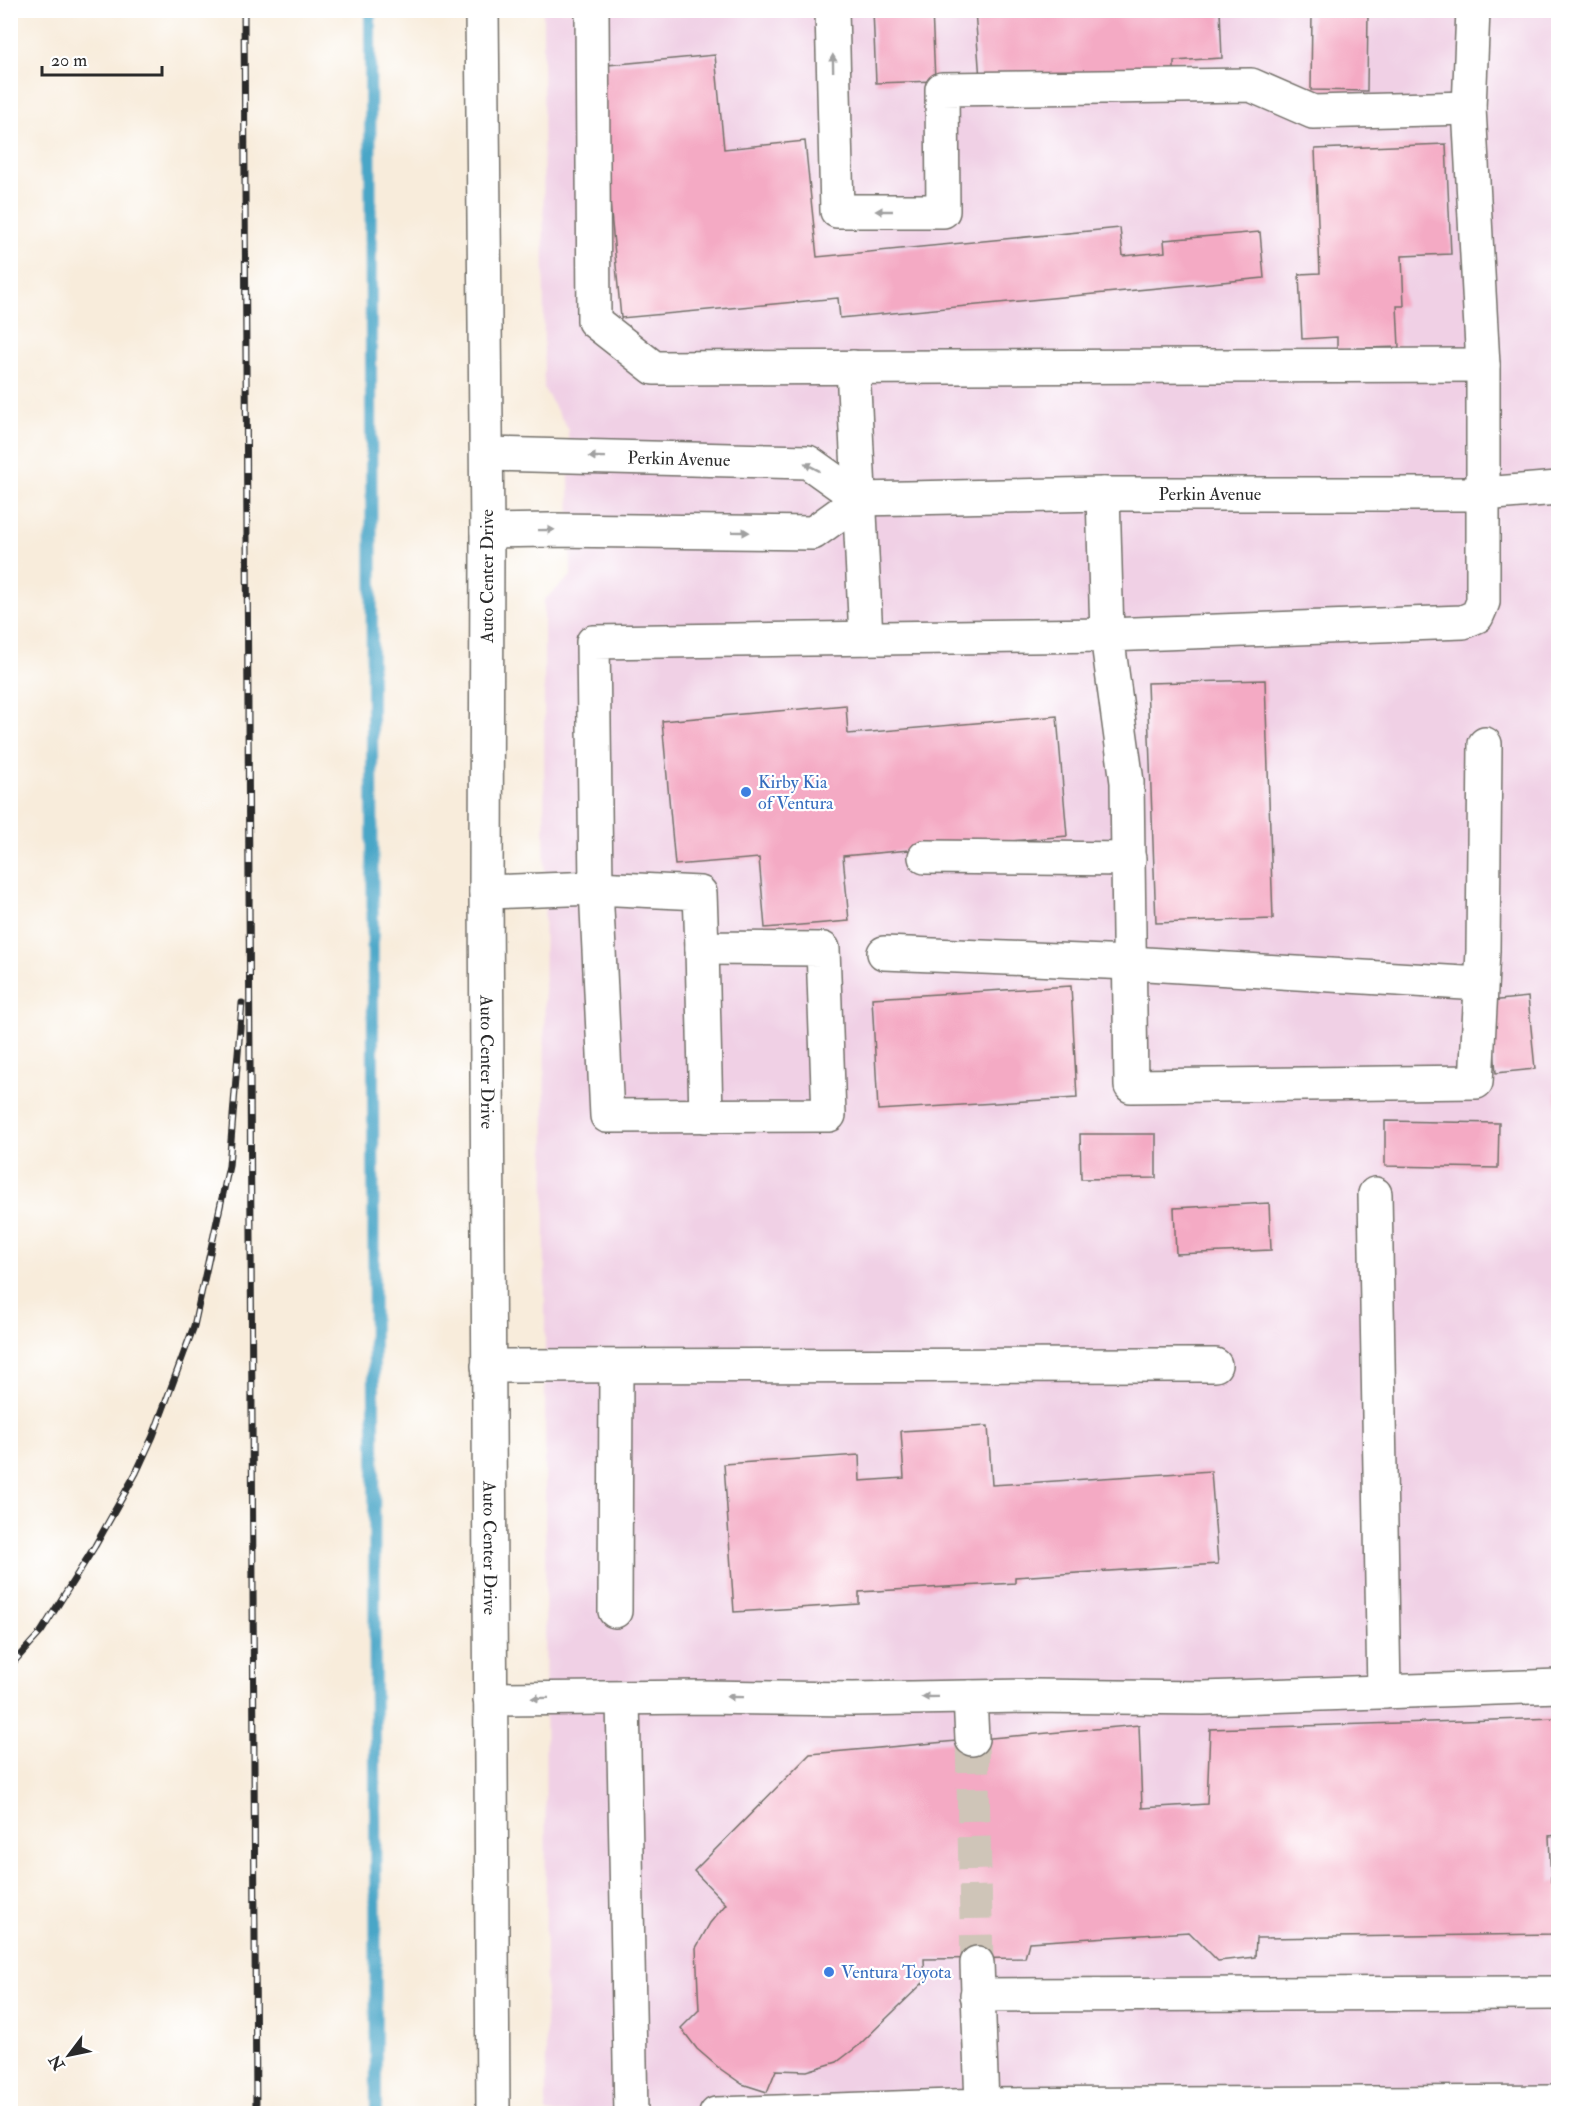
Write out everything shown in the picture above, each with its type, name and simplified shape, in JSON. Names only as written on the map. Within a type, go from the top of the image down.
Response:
[{"type":"street","name":"Auto Center Drive","points":[[482,10],[487,454],[486,892],[493,2114]]},
{"type":"street","points":[[592,10],[594,321],[654,368],[1483,365]]},
{"type":"street","points":[[832,10],[837,211],[943,211],[942,90],[1251,85],[1313,112],[1469,108]]},
{"type":"street","points":[[702,948],[823,949],[829,1115],[607,1116],[596,888],[593,642],[1107,635],[1462,622],[1477,616],[1483,602],[1483,365],[1469,108],[1473,10]]},
{"type":"street","points":[[853,367],[866,638]]},
{"type":"street","name":"Perkin Avenue","points":[[487,454],[808,462],[860,499],[1103,495],[1483,494],[1558,488]]},
{"type":"street","points":[[1103,495],[1107,635],[1127,782],[1131,1086],[1476,1082],[1481,984],[1485,744]]},
{"type":"street","points":[[487,531],[813,533],[860,499]]},
{"type":"street","points":[[925,857],[1129,859]]},
{"type":"street","points":[[486,892],[596,888],[700,893],[706,1116]]},
{"type":"street","points":[[884,953],[1130,963],[1481,984]]},
{"type":"street","points":[[1375,1194],[1384,1692]]},
{"type":"street","points":[[488,1366],[1215,1365]]},
{"type":"street","points":[[615,1611],[616,1367]]},
{"type":"street","points":[[490,1699],[1030,1695],[1203,1698],[1558,1686]]},
{"type":"street","points":[[970,1697],[972,1739]]},
{"type":"street","points":[[623,1698],[631,2114]]},
{"type":"street","points":[[982,2109],[977,1979],[1558,1993]]},
{"type":"street","points":[[716,2114],[1558,2102]]},
{"type":"shaded area","points":[[543,11],[1558,11],[1558,2113],[546,2113],[544,600],[571,576],[568,429],[544,389]]},
{"type":"building","points":[[873,10],[932,10],[935,81],[876,83]]},
{"type":"building","points":[[975,10],[1220,10],[1222,58],[1174,61],[1174,69],[980,80]]},
{"type":"building","points":[[1312,10],[1368,10],[1367,91],[1311,90]]},
{"type":"building","points":[[715,55],[724,149],[805,141],[817,257],[1120,228],[1123,256],[1165,252],[1164,240],[1260,232],[1264,278],[840,318],[838,298],[621,318],[597,66]]},
{"type":"building","points":[[1446,144],[1451,254],[1402,256],[1404,306],[1397,306],[1399,347],[1337,349],[1337,337],[1302,339],[1299,274],[1320,273],[1315,149]]},
{"type":"building","points":[[1265,680],[1273,919],[1156,923],[1147,683]]},
{"type":"building","points":[[846,705],[848,734],[1057,716],[1067,836],[843,856],[849,921],[765,928],[759,858],[675,865],[662,721]]},
{"type":"building","points":[[1071,986],[1077,1098],[878,1110],[872,998]]},
{"type":"building","points":[[1528,997],[1535,1069],[1496,1073],[1490,1001]]},
{"type":"building","points":[[1555,1092],[1558,1092],[1558,1108],[1557,1108]]},
{"type":"building","points":[[1385,1121],[1499,1123],[1498,1168],[1385,1166]]},
{"type":"building","points":[[1080,1134],[1156,1134],[1156,1178],[1081,1179]]},
{"type":"building","points":[[1269,1203],[1271,1250],[1176,1254],[1174,1208]]},
{"type":"building","points":[[988,1426],[992,1485],[1211,1471],[1218,1564],[1015,1577],[1015,1583],[859,1592],[859,1604],[734,1612],[724,1464],[859,1455],[860,1481],[904,1478],[901,1431]]},
{"type":"building","points":[[1558,1718],[1558,1835],[1549,1836],[1551,1882],[1558,1882],[1558,1934],[1256,1938],[1255,1957],[1218,1961],[1189,1932],[1029,1942],[1025,1958],[924,1959],[925,1981],[858,2046],[837,2062],[807,2071],[776,2070],[767,2092],[742,2084],[719,2068],[697,2049],[681,2028],[699,2010],[696,1948],[710,1923],[726,1904],[694,1871],[810,1754],[1139,1725],[1142,1808],[1207,1804],[1210,1729]]},
{"type":"waterway","points":[[370,10],[376,2114]]},
{"type":"tunnel","points":[[972,1739],[977,1963]]},
{"type":"railway","points":[[244,10],[256,2114]]},
{"type":"railway","points":[[10,1666],[41,1632],[95,1546],[136,1473],[153,1436],[194,1326],[229,1166],[242,1003]]},
{"type":"place","name":"Kirby Kia of Ventura","points":[[746,792]]},
{"type":"place","name":"Ventura Toyota","points":[[829,1972]]}]
